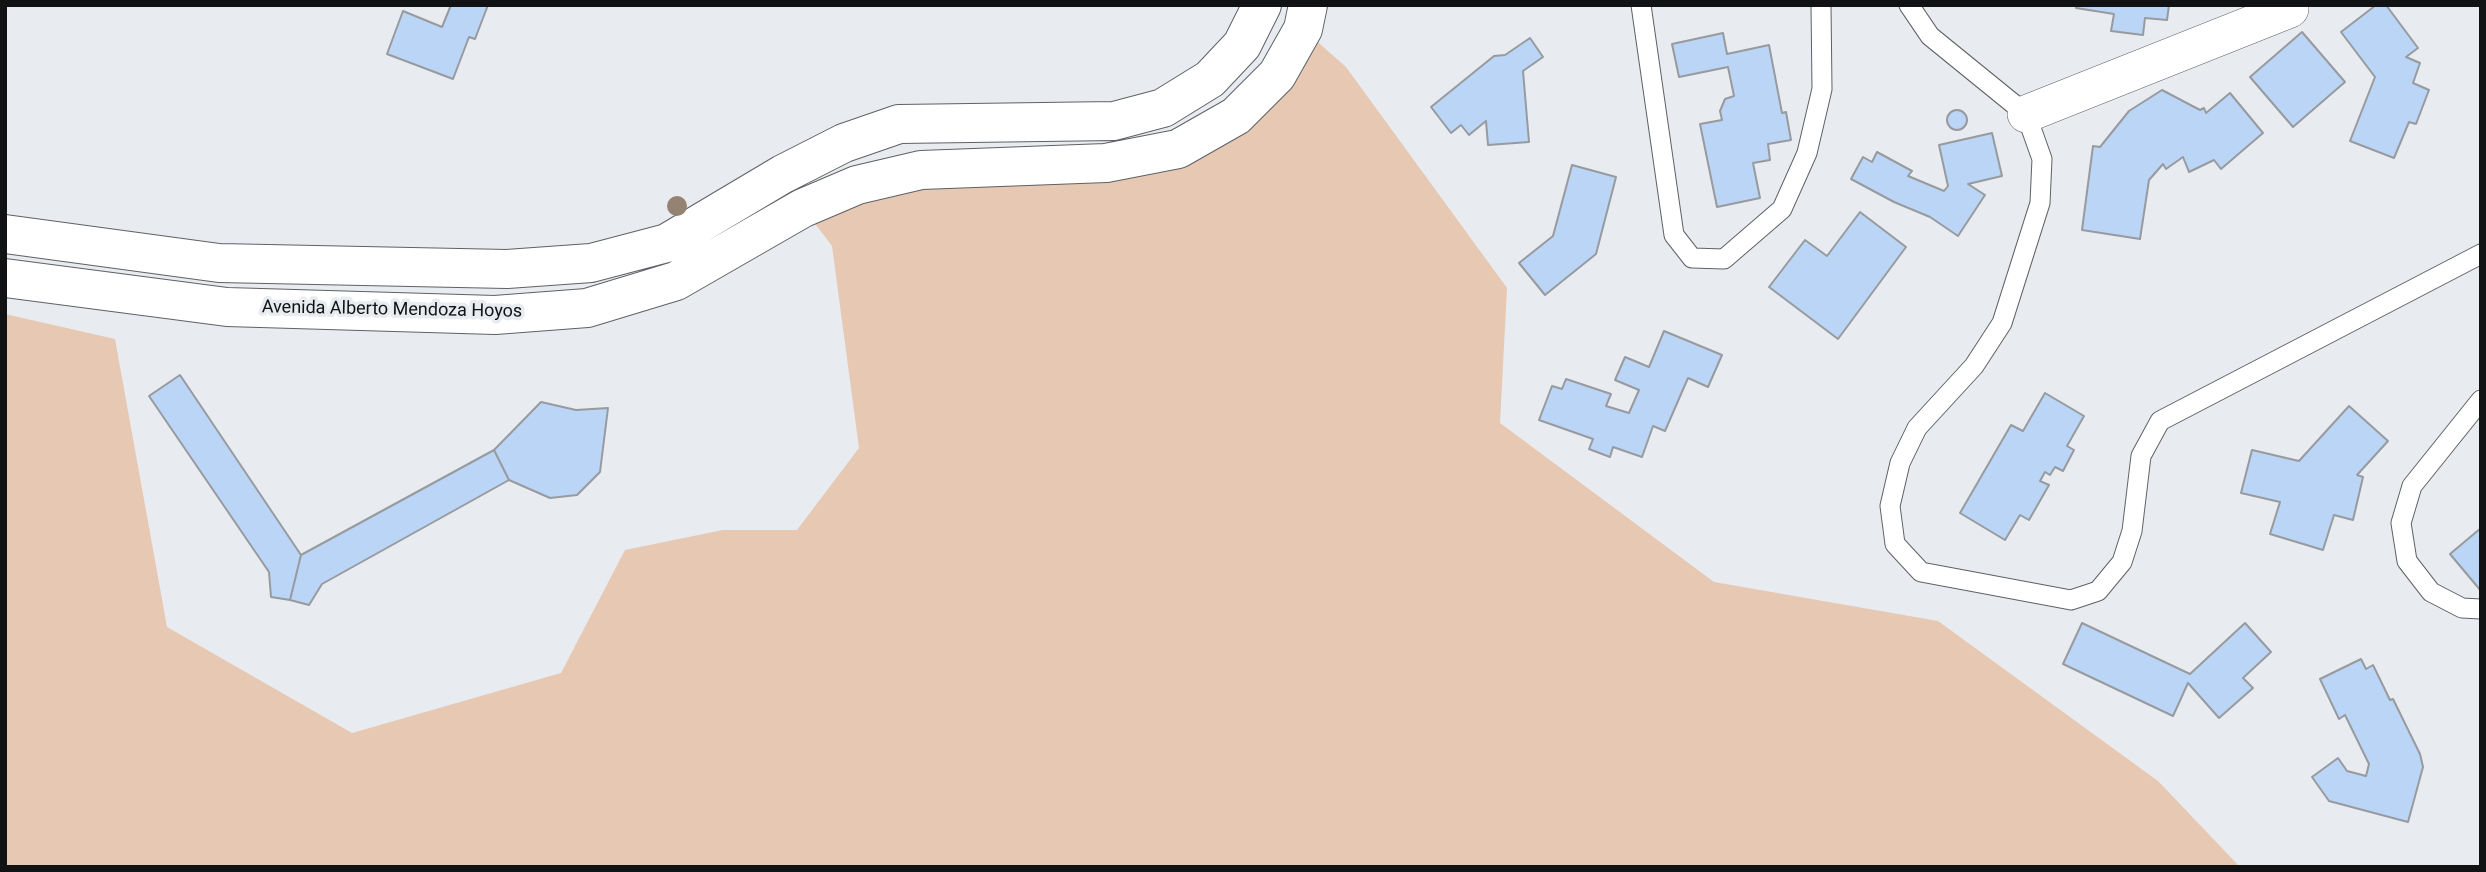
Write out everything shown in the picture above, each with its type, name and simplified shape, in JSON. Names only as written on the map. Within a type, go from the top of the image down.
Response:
[{"type":"main road","points":[[5,234],[219,263],[507,270],[591,263],[667,243],[783,174],[844,143],[899,124],[1114,121],[1163,108],[1210,79],[1242,45],[1262,5]]},
{"type":"main road","name":"Avenida Alberto Mendoza Hoyos","points":[[5,278],[227,307],[495,315],[587,308],[676,281],[803,208],[857,185],[921,170],[1106,163],[1178,149],[1236,116],[1277,75],[1303,29],[1308,5]]},
{"type":"street","points":[[2025,114],[2290,9]]},
{"type":"lane","points":[[1642,5],[1674,235],[1692,258],[1724,259],[1782,209],[1807,153],[1822,89],[1821,5]]},
{"type":"lane","points":[[1909,5],[1930,36],[2025,114],[2042,159],[2040,203],[2002,323],[1974,366],[1917,428],[1900,463],[1890,506],[1895,544],[1921,572],[2071,600],[2098,591],[2122,562],[2132,531],[2141,456],[2160,421],[2481,254]]},
{"type":"lane","points":[[2481,400],[2412,486],[2401,523],[2407,561],[2431,592],[2462,608],[2481,609]]},
{"type":"shaded area","points":[[1303,29],[1346,67],[1507,288],[1500,423],[1714,582],[1938,621],[2158,781],[2240,867],[5,867],[5,314],[115,339],[167,627],[352,733],[561,673],[625,550],[723,530],[797,530],[859,448],[832,246],[803,208],[857,185],[1178,149]]},
{"type":"building","points":[[451,5],[488,5],[475,39],[469,37],[453,79],[387,54],[403,11],[442,27]]},
{"type":"building","points":[[2077,5],[2169,5],[2167,20],[2145,18],[2143,35],[2111,31],[2114,14],[2076,8]]},
{"type":"building","points":[[2376,5],[2386,5],[2418,48],[2406,57],[2420,63],[2413,83],[2429,90],[2416,124],[2409,122],[2394,158],[2350,141],[2375,77],[2341,32]]},
{"type":"building","points":[[2302,32],[2345,82],[2293,127],[2250,77]]},
{"type":"building","points":[[1723,33],[1727,54],[1769,45],[1782,113],[1786,112],[1791,140],[1768,144],[1770,160],[1753,163],[1760,198],[1717,207],[1700,124],[1722,120],[1720,111],[1725,99],[1734,96],[1728,67],[1679,77],[1672,44]]},
{"type":"building","points":[[1530,38],[1543,57],[1523,71],[1529,142],[1488,145],[1486,121],[1469,135],[1461,125],[1451,133],[1431,107],[1494,56],[1505,55]]},
{"type":"building","points":[[2162,90],[2200,110],[2204,108],[2206,113],[2230,93],[2263,133],[2221,169],[2214,160],[2189,172],[2183,157],[2166,169],[2163,164],[2149,180],[2140,239],[2082,230],[2093,146],[2100,147],[2129,111]]},
{"type":"building","points":[[1957,110],[1964,113],[1967,120],[1964,127],[1957,130],[1950,127],[1947,120],[1950,113]]},
{"type":"building","points":[[1992,133],[2002,176],[1968,184],[1985,195],[1958,236],[1930,217],[1851,179],[1863,157],[1872,162],[1877,152],[1912,171],[1908,176],[1944,191],[1948,186],[1939,145]]},
{"type":"building","points":[[1572,165],[1616,177],[1596,254],[1545,295],[1519,263],[1553,236]]},
{"type":"building","points":[[1860,212],[1906,247],[1838,339],[1769,287],[1805,240],[1827,256]]},
{"type":"building","points":[[1664,331],[1722,355],[1708,387],[1688,378],[1665,431],[1653,426],[1642,457],[1613,447],[1610,457],[1589,449],[1593,439],[1539,420],[1552,386],[1562,389],[1566,379],[1611,394],[1606,406],[1629,413],[1639,390],[1615,380],[1625,357],[1649,367]]},
{"type":"building","points":[[180,375],[301,555],[290,600],[271,597],[269,572],[149,396]]},
{"type":"building","points":[[2045,393],[2084,416],[2067,446],[2074,450],[2063,471],[2055,467],[2050,475],[2045,472],[2040,481],[2049,485],[2029,520],[2020,515],[2005,540],[1960,513],[2011,425],[2023,431]]},
{"type":"building","points":[[541,402],[576,410],[608,408],[600,472],[577,495],[550,498],[509,480],[494,450]]},
{"type":"building","points":[[2349,406],[2388,441],[2357,475],[2363,477],[2353,520],[2334,515],[2323,550],[2270,534],[2280,502],[2241,493],[2252,450],[2299,461]]},
{"type":"building","points":[[494,450],[509,480],[322,584],[309,605],[290,600],[301,555]]},
{"type":"building","points":[[2481,528],[2481,591],[2450,554]]},
{"type":"building","points":[[2082,623],[2190,674],[2245,623],[2271,652],[2243,678],[2253,688],[2219,718],[2188,683],[2173,716],[2063,664]]},
{"type":"building","points":[[2361,659],[2366,669],[2373,665],[2420,754],[2423,767],[2408,822],[2329,801],[2312,777],[2338,758],[2347,771],[2366,776],[2369,764],[2345,715],[2339,719],[2320,679]]}]
